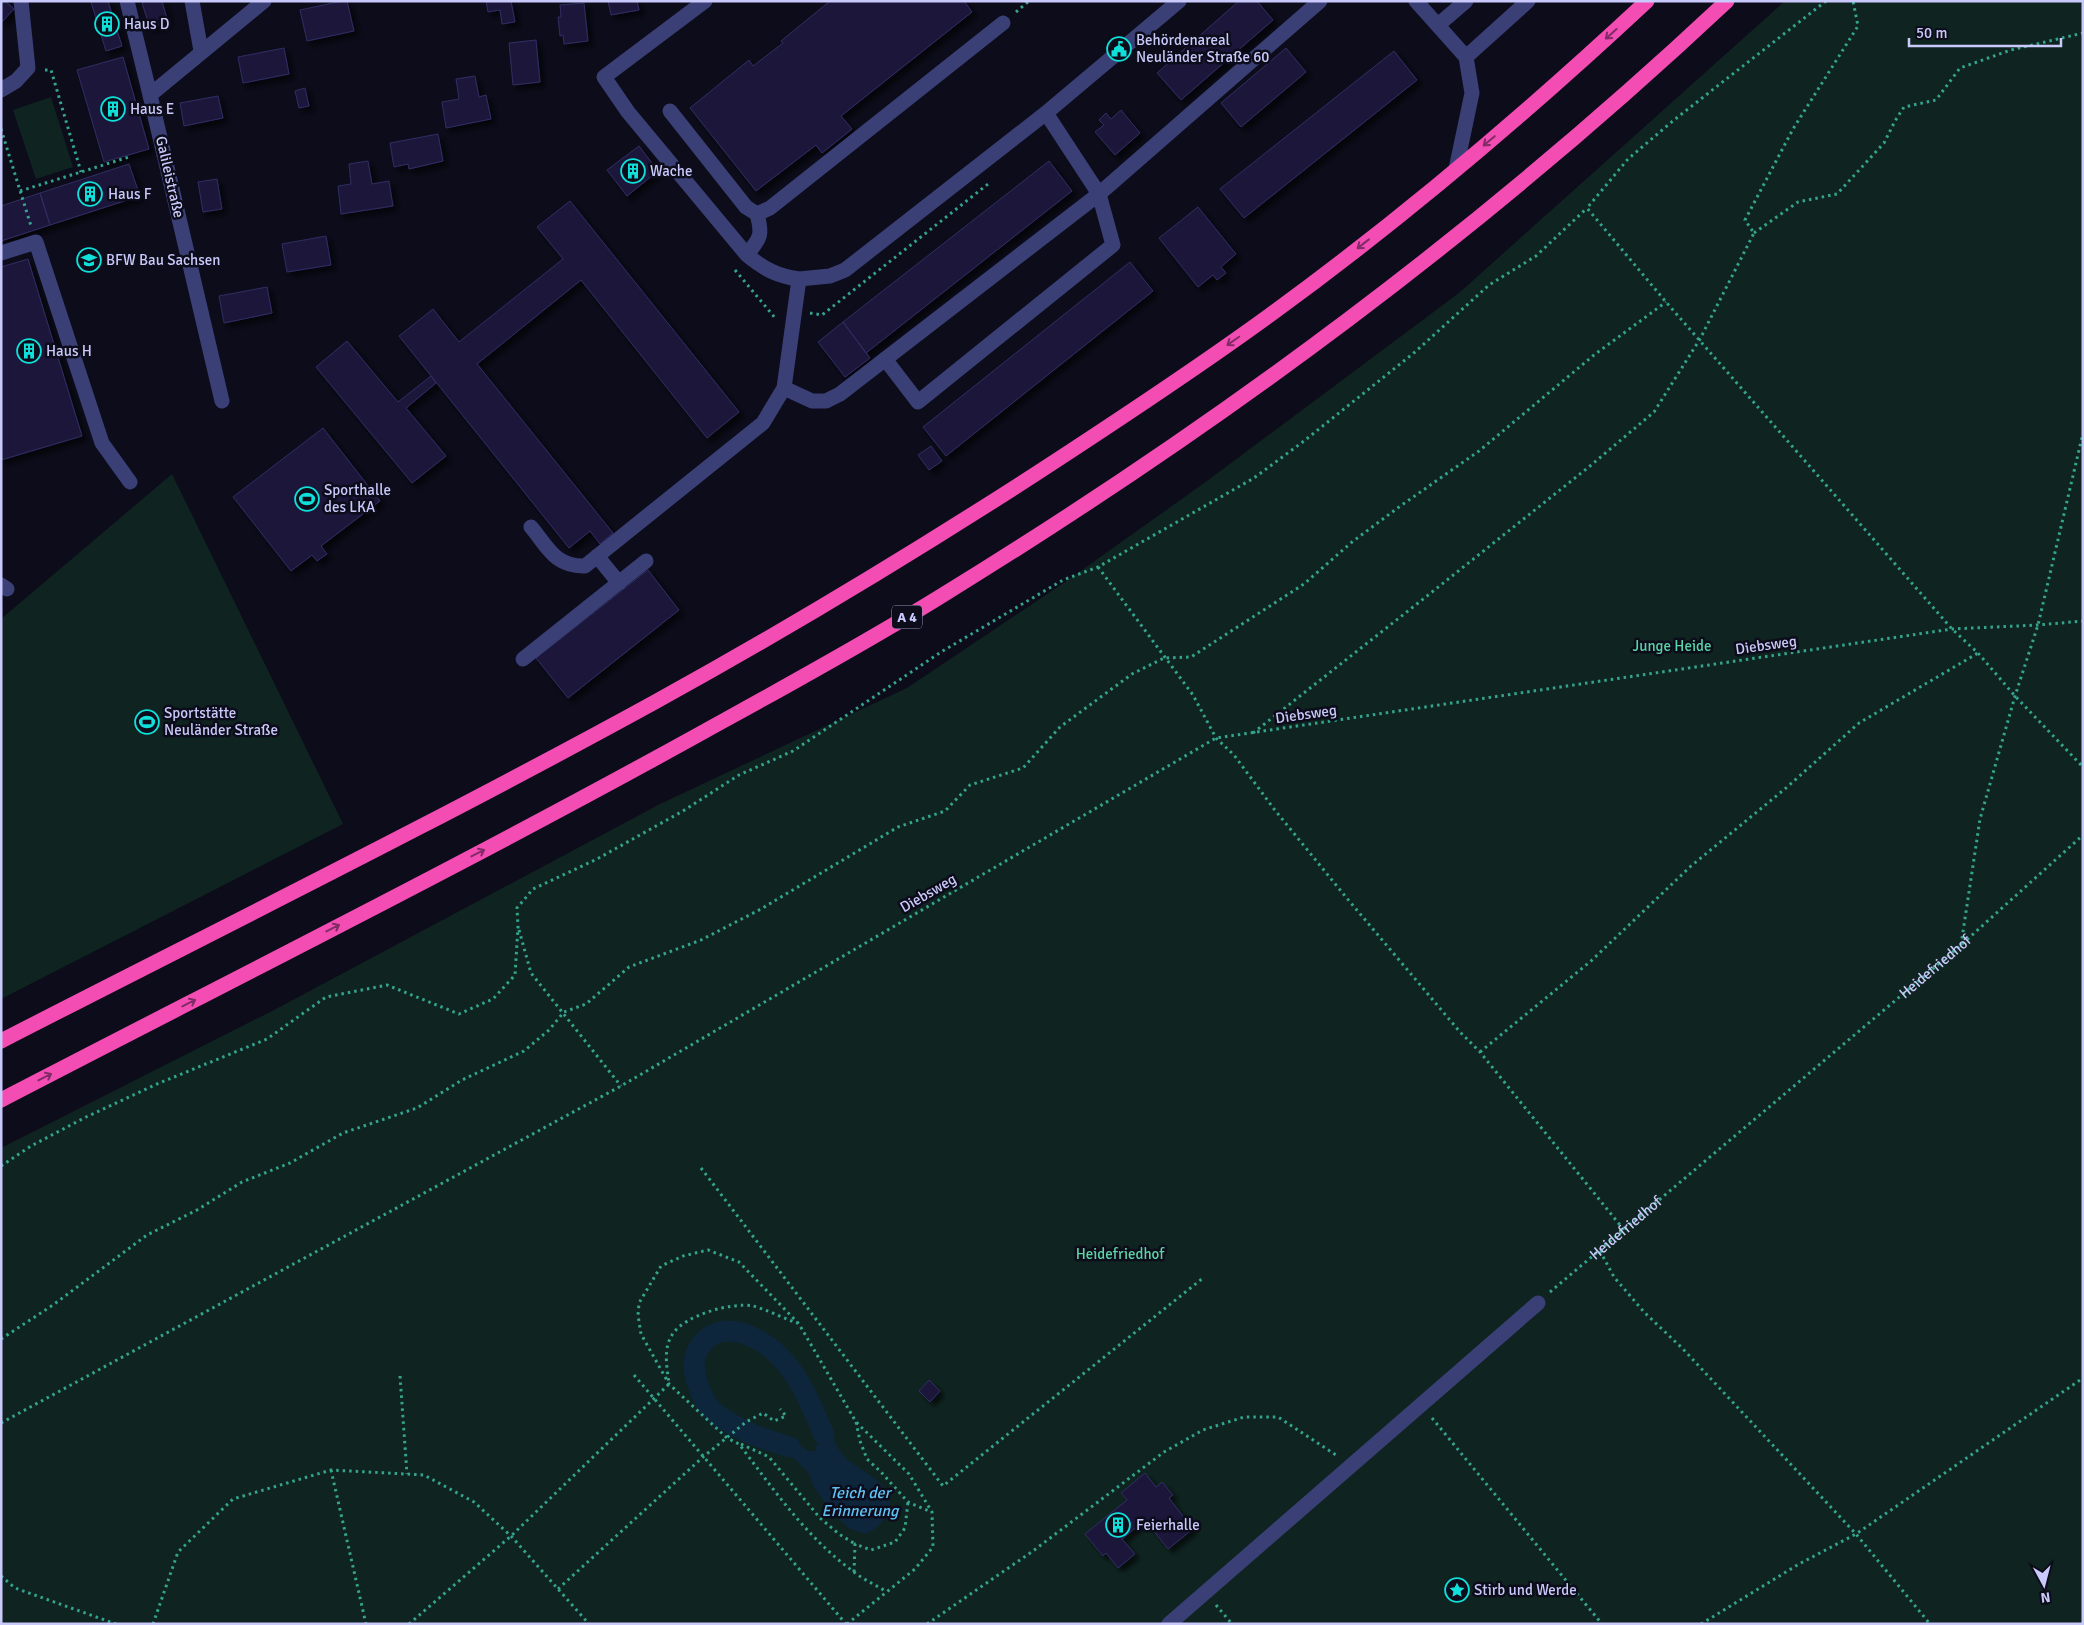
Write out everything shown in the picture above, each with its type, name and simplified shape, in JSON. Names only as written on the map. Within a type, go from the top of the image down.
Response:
[{"type":"highway","points":[[1,1041],[557,755],[691,682],[871,578],[1078,447],[1255,326],[1364,243],[1456,169],[1546,92],[1647,1]]},
{"type":"highway","name":"A 4","points":[[1,1100],[556,813],[840,655],[934,601],[1025,544],[1206,425],[1398,284],[1582,132],[1726,1]]},
{"type":"street","points":[[1,90],[16,81],[28,68],[21,1]]},
{"type":"street","name":"Galileistraße","points":[[127,1],[222,401]]},
{"type":"street","points":[[192,1],[201,51]]},
{"type":"street","points":[[150,95],[201,51],[264,1]]},
{"type":"street","points":[[704,1],[604,77],[628,112],[747,255],[766,270],[783,277],[799,279],[830,276],[845,270],[1046,113],[1179,1]]},
{"type":"street","points":[[784,388],[812,401],[826,401],[840,394],[1099,194],[1320,1]]},
{"type":"street","points":[[1416,1],[1466,58],[1472,93],[1456,169]]},
{"type":"street","points":[[1438,25],[1466,1]]},
{"type":"street","points":[[1466,58],[1528,1]]},
{"type":"street","points":[[757,214],[770,208],[1002,23]]},
{"type":"street","points":[[670,111],[746,207],[757,214],[761,228],[760,238],[747,255]]},
{"type":"street","points":[[885,360],[918,402],[1112,245],[1099,194],[1046,113]]},
{"type":"street","points":[[1,253],[36,242],[102,443],[130,482]]},
{"type":"street","points":[[531,527],[559,561],[571,566],[585,566],[763,423],[784,388],[799,279]]},
{"type":"street","points":[[597,556],[618,583]]},
{"type":"street","points":[[523,659],[646,561]]},
{"type":"street","points":[[1169,1624],[1538,1302]]},
{"type":"path","points":[[1,1166],[31,1146],[86,1117],[157,1084],[267,1039],[326,997],[387,985],[459,1014],[493,999],[514,975],[518,927],[517,908],[533,889],[597,859],[683,811],[739,776],[792,751],[941,652],[1062,580],[1098,567],[1215,502],[1261,473],[1415,352],[1489,285],[1536,256],[1586,208],[1628,159],[1826,1]]},
{"type":"path","points":[[1754,233],[1745,220],[1794,129],[1858,26],[1853,1]]},
{"type":"path","points":[[1253,733],[1590,466],[1654,412],[1700,339],[1754,233],[1798,202],[1837,194],[1884,143],[1894,120],[1904,107],[1936,100],[1960,68],[2012,50],[2083,33]]},
{"type":"path","points":[[28,68],[51,70],[81,172]]},
{"type":"path","points":[[1,128],[36,242]]},
{"type":"path","points":[[20,191],[129,157]]},
{"type":"path","points":[[1586,208],[1952,629],[1978,653],[2015,696],[2083,767]]},
{"type":"path","points":[[1,1339],[53,1305],[147,1234],[197,1210],[242,1182],[290,1163],[343,1133],[417,1108],[462,1080],[524,1051],[549,1030],[564,1012],[586,1004],[630,967],[701,940],[761,909],[898,827],[945,811],[970,785],[1023,768],[1060,727],[1132,674],[1164,658],[1191,657],[1304,584],[1360,536],[1399,506],[1479,451],[1594,355],[1666,302]]},
{"type":"path","points":[[1961,945],[1980,819],[2015,696],[2038,626],[2083,433]]},
{"type":"path","points":[[1098,567],[1193,695],[1216,738],[1234,755],[1274,809],[1345,896],[1460,1032],[1480,1052],[1624,1230]]},
{"type":"path","name":"Diebsweg","points":[[1,1423],[621,1086],[1216,738],[1952,629],[2038,626],[2083,621]]},
{"type":"path","points":[[1480,1052],[1591,961],[1692,866],[1786,788],[1859,723],[1978,653]]},
{"type":"path","name":"Heidefriedhof","points":[[1538,1302],[1961,945],[2083,835]]},
{"type":"path","points":[[518,927],[531,973],[564,1012],[621,1086]]},
{"type":"path","points":[[701,1168],[943,1486],[1202,1278]]},
{"type":"path","points":[[634,1375],[846,1624],[915,1569],[933,1547],[932,1512],[908,1474],[856,1422],[799,1324],[738,1262],[708,1250],[672,1260],[660,1266],[639,1303],[638,1315],[641,1334],[669,1384],[726,1438],[769,1456],[820,1518],[839,1534],[855,1544],[871,1550],[895,1542],[905,1528],[908,1502]]},
{"type":"path","points":[[1600,1250],[1614,1277],[1644,1312],[1683,1349],[1856,1534],[1930,1624]]},
{"type":"path","points":[[410,1624],[511,1536],[669,1384],[667,1347],[672,1335],[680,1326],[694,1318],[720,1308],[752,1306],[799,1324]]},
{"type":"path","points":[[400,1376],[407,1474]]},
{"type":"path","points":[[1701,1624],[1799,1564],[1856,1534],[2083,1378]]},
{"type":"path","points":[[1421,1404],[1602,1624]]},
{"type":"path","points":[[558,1589],[726,1438],[746,1422],[763,1413],[774,1421],[786,1416],[780,1409]]},
{"type":"path","points":[[927,1624],[1033,1551],[1164,1452],[1203,1430],[1244,1418],[1278,1417],[1351,1465]]},
{"type":"path","points":[[856,1422],[860,1441],[868,1459],[908,1502],[932,1512]]},
{"type":"path","points":[[739,1444],[794,1516],[818,1541],[854,1573],[887,1592]]},
{"type":"path","points":[[331,1470],[366,1624]]},
{"type":"path","points":[[153,1624],[178,1552],[232,1499],[331,1470],[424,1475],[474,1502],[511,1536],[589,1624]]},
{"type":"path","points":[[854,1573],[855,1544]]},
{"type":"path","points":[[1,1576],[15,1588],[116,1624]]},
{"type":"path","points":[[1206,1593],[1232,1624]]},
{"type":"green space","name":"Junge Heide","points":[[1785,1],[2083,1],[2083,1624],[1,1624],[1,1148],[276,1009],[660,804],[907,688],[1068,580],[1207,481],[1459,293]]},
{"type":"green space","points":[[51,97],[73,167],[36,179],[13,110]]},
{"type":"green space","name":"Sportstätte Neuländer Straße","points":[[172,474],[343,824],[1,999],[1,619]]},
{"type":"water","name":"Teich der Erinnerung","points":[[830,1434],[845,1457],[884,1487],[888,1495],[890,1503],[885,1517],[879,1525],[866,1534],[850,1529],[834,1515],[815,1489],[808,1472],[787,1452],[796,1442],[808,1451],[815,1451],[821,1438]]},
{"type":"building","points":[[1,1],[5,1],[14,9],[1,23]]},
{"type":"building","name":"Haus D","points":[[108,1],[122,46],[106,51],[91,2]]},
{"type":"building","points":[[162,1],[168,22],[150,28],[142,3]]},
{"type":"building","points":[[347,1],[354,31],[307,41],[300,10]]},
{"type":"building","points":[[486,1],[511,1],[515,22],[502,24],[500,10],[488,12]]},
{"type":"building","points":[[608,1],[637,1],[639,10],[611,15]]},
{"type":"building","points":[[830,1],[964,1],[972,12],[841,116],[852,129],[822,153],[816,145],[756,191],[690,108],[749,60],[753,66],[783,43],[781,41]]},
{"type":"building","points":[[1239,1],[1257,1],[1273,20],[1181,100],[1157,73]]},
{"type":"building","points":[[584,3],[588,41],[564,44],[563,35],[560,36],[558,17],[561,17],[560,5]]},
{"type":"building","points":[[536,40],[540,82],[513,85],[509,43]]},
{"type":"building","points":[[284,48],[289,74],[243,83],[238,57]]},
{"type":"building","points":[[1286,48],[1306,72],[1241,127],[1221,103]]},
{"type":"building","points":[[1394,51],[1417,80],[1244,218],[1220,189]]},
{"type":"building","name":"Haus E","points":[[123,57],[149,149],[104,162],[77,70]]},
{"type":"building","points":[[475,76],[479,97],[486,95],[491,119],[446,128],[442,102],[459,99],[456,79]]},
{"type":"building","points":[[305,88],[309,106],[299,108],[295,91]]},
{"type":"building","points":[[218,96],[223,118],[184,126],[180,103]]},
{"type":"building","points":[[1121,110],[1140,133],[1115,155],[1095,132],[1104,125],[1099,120],[1106,113],[1111,119]]},
{"type":"building","points":[[438,134],[443,161],[409,169],[408,164],[394,167],[390,143]]},
{"type":"building","name":"Wache","points":[[639,146],[658,171],[627,196],[607,170]]},
{"type":"building","points":[[368,161],[372,184],[389,181],[393,206],[341,214],[338,186],[351,184],[349,164]]},
{"type":"building","points":[[1049,161],[1072,191],[866,353],[843,322]]},
{"type":"building","name":"Haus F","points":[[129,164],[140,196],[50,225],[40,193]]},
{"type":"building","points":[[217,179],[222,209],[203,212],[198,182]]},
{"type":"building","points":[[40,193],[50,225],[1,241],[1,206]]},
{"type":"building","points":[[570,201],[739,412],[707,438],[581,280],[477,364],[613,533],[600,544],[590,531],[569,548],[399,336],[433,309],[459,342],[563,259],[537,227]]},
{"type":"building","points":[[1198,207],[1236,254],[1221,267],[1226,273],[1217,280],[1213,275],[1198,287],[1159,238]]},
{"type":"building","points":[[326,236],[331,265],[287,272],[282,244]]},
{"type":"building","name":"Haus H","points":[[28,259],[82,436],[1,460],[1,267]]},
{"type":"building","points":[[1130,262],[1153,291],[946,456],[923,427]]},
{"type":"building","points":[[267,287],[272,313],[224,323],[219,296]]},
{"type":"building","points":[[843,322],[870,358],[845,377],[818,342]]},
{"type":"building","points":[[347,341],[398,402],[431,376],[436,383],[406,408],[446,456],[412,483],[316,367]]},
{"type":"building","name":"Sporthalle des LKA","points":[[323,428],[380,501],[321,546],[327,554],[317,561],[312,555],[291,571],[233,497]]},
{"type":"building","points":[[931,446],[942,461],[929,470],[918,455]]},
{"type":"building","points":[[648,570],[679,610],[568,698],[536,658]]},
{"type":"building","points":[[929,1380],[940,1391],[930,1402],[919,1391]]},
{"type":"building","name":"Feierhalle","points":[[1145,1473],[1156,1487],[1162,1482],[1173,1495],[1169,1498],[1193,1529],[1168,1549],[1145,1520],[1122,1539],[1135,1554],[1118,1568],[1106,1553],[1103,1556],[1085,1534],[1127,1500],[1121,1493]]},
{"type":"waterway","points":[[790,1447],[741,1429],[722,1418],[708,1406],[698,1386],[694,1363],[697,1350],[709,1337],[719,1332],[741,1333],[753,1337],[774,1351],[789,1367],[801,1385],[824,1435]]},
{"type":"place","name":"Haus D","points":[[107,24]]},
{"type":"place","name":"Behördenareal Neuländer Straße 60","points":[[1119,49]]},
{"type":"place","name":"Haus E","points":[[113,109]]},
{"type":"place","name":"Wache","points":[[633,171]]},
{"type":"place","name":"Haus F","points":[[90,194]]},
{"type":"place","name":"BFW Bau Sachsen","points":[[89,260]]},
{"type":"place","name":"Haus H","points":[[29,351]]},
{"type":"place","name":"Sporthalle des LKA","points":[[307,499]]},
{"type":"place","name":"Sportstätte Neuländer Straße","points":[[147,722]]},
{"type":"place","name":"Feierhalle","points":[[1118,1525]]},
{"type":"place","name":"Stirb und Werde","points":[[1457,1590]]}]
